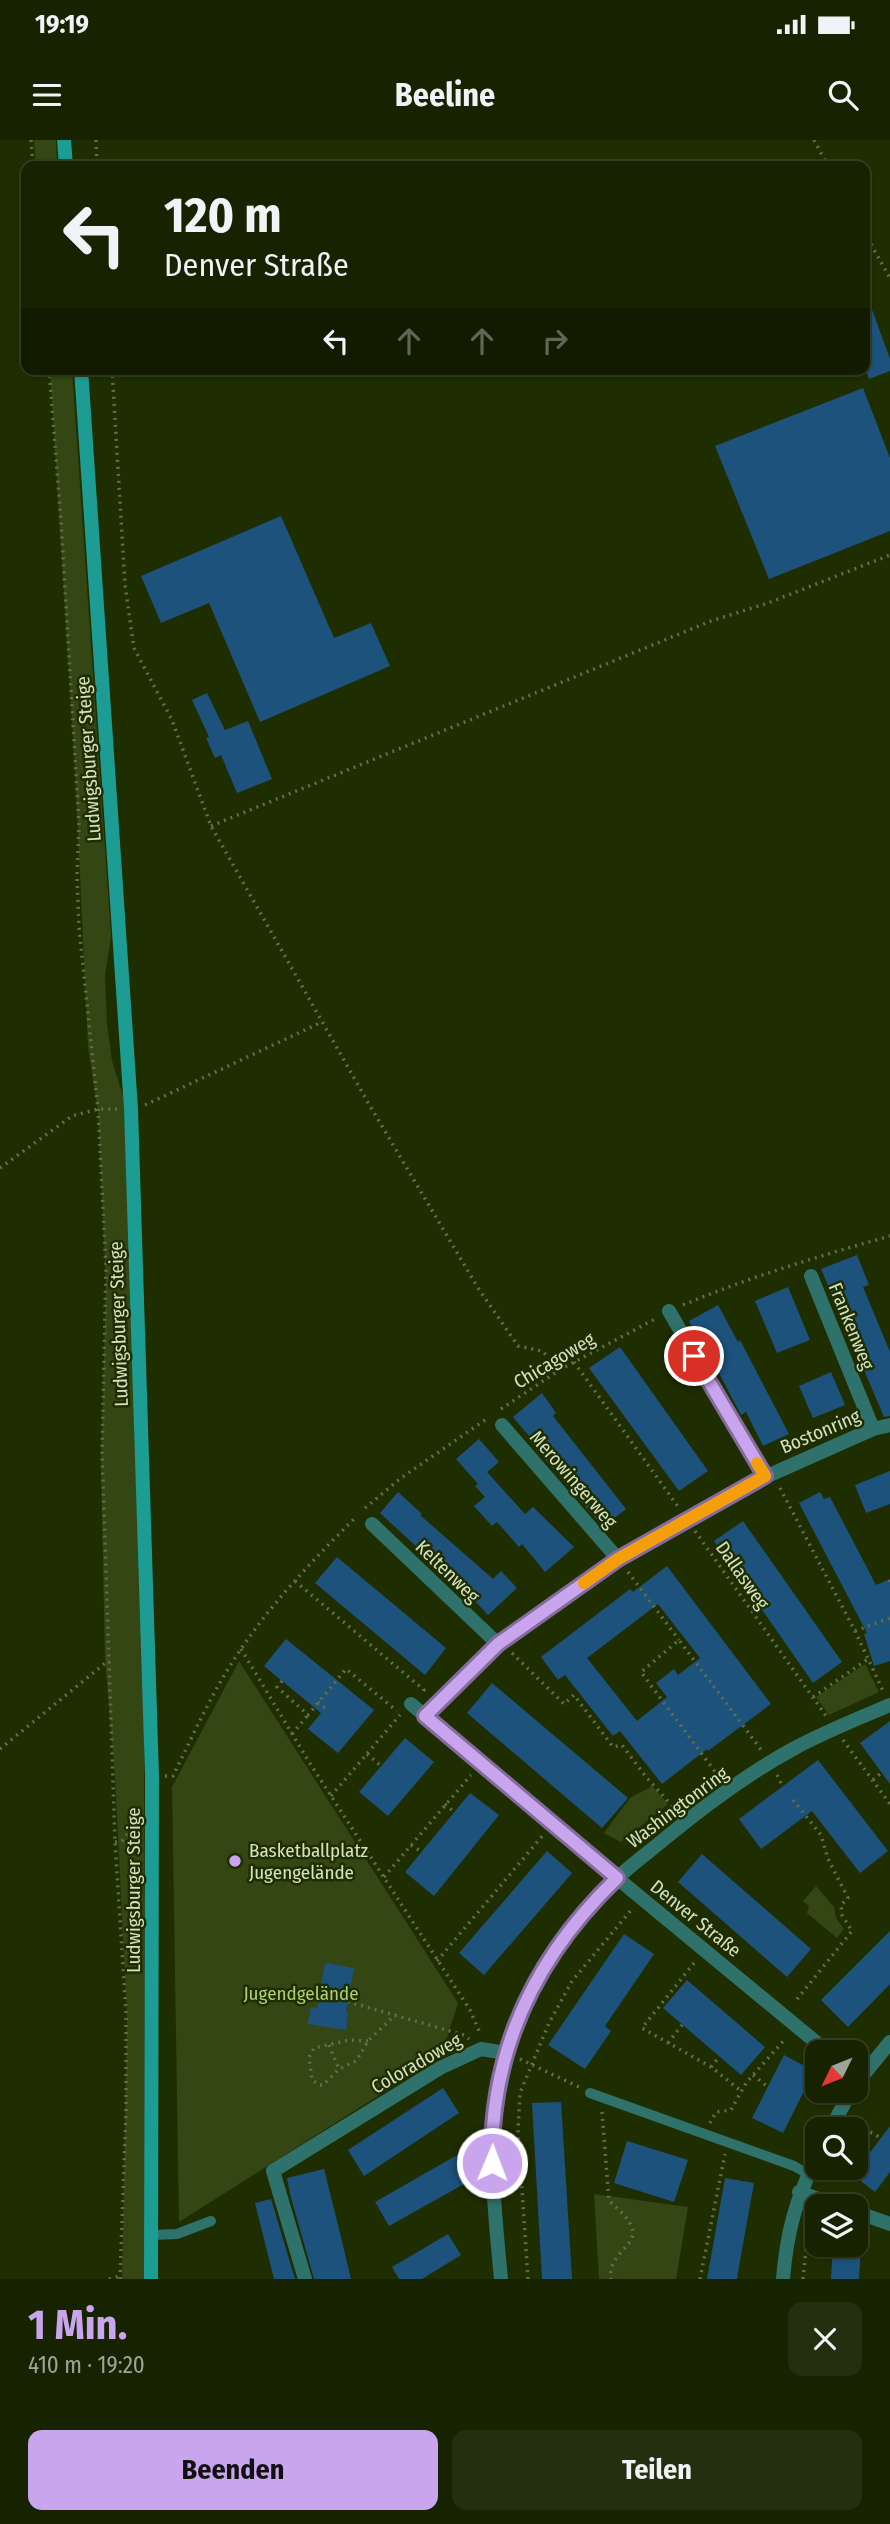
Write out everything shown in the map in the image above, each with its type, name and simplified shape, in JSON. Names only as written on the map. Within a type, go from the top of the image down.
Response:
[{"type":"main road","points":[[64,140],[66,161]]},
{"type":"main road","name":"Ludwigsburger Steige","points":[[81,375],[131,1109],[152,1776],[151,2279]]},
{"type":"street","name":"Frankenweg","points":[[811,1276],[873,1429]]},
{"type":"street","points":[[669,1311],[771,1480]]},
{"type":"street","name":"Merowingerweg","points":[[502,1425],[618,1559]]},
{"type":"street","name":"Bostonring","points":[[425,1716],[498,1644],[618,1559],[687,1518],[873,1429],[890,1425]]},
{"type":"street","name":"Keltenweg","points":[[372,1524],[498,1644]]},
{"type":"street","name":"Washingtonring","points":[[501,2279],[493,2190],[492,2136],[498,2082],[526,1999],[552,1957],[581,1916],[617,1878],[686,1821],[792,1749],[890,1705]]},
{"type":"street","name":"Denver Straße","points":[[406,1709],[425,1716],[814,2040]]},
{"type":"street","points":[[868,2067],[890,2042]]},
{"type":"street","name":"Coloradoweg","points":[[305,2279],[274,2171],[440,2068],[481,2049],[506,2053]]},
{"type":"street","points":[[838,2115],[844,2104]]},
{"type":"street","points":[[783,2279],[788,2230],[805,2197]]},
{"type":"street","points":[[868,2216],[890,2224]]},
{"type":"lane","points":[[596,2095],[805,2172]]},
{"type":"lane","points":[[151,2235],[177,2234],[211,2221]]},
{"type":"path","points":[[31,140],[33,161]]},
{"type":"path","points":[[96,140],[97,161]]},
{"type":"path","points":[[814,140],[825,161]]},
{"type":"path","points":[[870,243],[890,278]]},
{"type":"path","points":[[49,375],[79,824],[79,928],[98,1110],[106,1268],[102,1452],[115,1842],[126,2013],[126,2110],[120,2277],[109,2279]]},
{"type":"path","points":[[112,375],[125,585],[134,648],[172,720],[212,827],[322,1022],[478,1288],[519,1346],[542,1350],[561,1369]]},
{"type":"path","points":[[212,827],[711,621],[768,603],[890,555]]},
{"type":"path","points":[[0,1168],[72,1116],[150,1104],[322,1022]]},
{"type":"path","name":"Chicagoweg","points":[[152,1776],[173,1776],[204,1712],[241,1649],[295,1581],[360,1513],[401,1478],[561,1369],[669,1311],[734,1283],[890,1236]]},
{"type":"path","name":"Dallasweg","points":[[574,1362],[890,1804]]},
{"type":"path","points":[[771,1480],[855,1631],[875,1674]]},
{"type":"path","points":[[618,1559],[770,1763]]},
{"type":"path","points":[[295,1581],[424,1689],[331,1796]]},
{"type":"path","points":[[855,1631],[890,1618]]},
{"type":"path","points":[[679,1640],[641,1672],[729,1790]]},
{"type":"path","points":[[498,1644],[508,1648],[564,1704],[575,1695],[613,1747],[622,1745],[646,1777],[686,1821]]},
{"type":"path","points":[[241,1649],[331,1796],[470,2010],[483,2041],[481,2049],[464,2035],[314,1992]]},
{"type":"path","points":[[813,1697],[868,1658]]},
{"type":"path","points":[[0,1749],[109,1660]]},
{"type":"path","points":[[292,1734],[346,1669],[406,1709]]},
{"type":"path","points":[[282,1681],[277,1688],[308,1714]]},
{"type":"path","points":[[318,1702],[326,1708]]},
{"type":"path","points":[[367,1754],[382,1766]]},
{"type":"path","points":[[873,1780],[882,1772]]},
{"type":"path","points":[[384,1877],[472,1773]]},
{"type":"path","points":[[779,1777],[783,1787]]},
{"type":"path","points":[[784,2016],[852,1931],[842,1915],[841,1905],[848,1898],[828,1859],[821,1835],[793,1800]]},
{"type":"path","points":[[445,1804],[454,1812]]},
{"type":"path","points":[[115,1842],[121,1841],[136,1824],[135,1812]]},
{"type":"path","points":[[437,1961],[546,1832]]},
{"type":"path","points":[[411,1845],[422,1852]]},
{"type":"path","points":[[528,2279],[518,2130],[520,2093],[549,2023],[572,1981],[642,1898]]},
{"type":"path","points":[[704,1950],[642,2028],[711,2067],[741,2091]]},
{"type":"path","points":[[368,2041],[349,2040],[319,2045],[309,2052],[311,2077],[317,2084],[323,2085],[339,2069],[356,2061],[368,2041],[395,2015]]},
{"type":"path","points":[[668,2043],[682,2025]]},
{"type":"path","points":[[705,2134],[716,2112],[731,2109],[752,2075],[797,2026]]},
{"type":"path","points":[[328,2045],[339,2069]]},
{"type":"path","points":[[506,2053],[596,2095],[610,2201],[627,2216],[633,2234],[631,2244],[614,2260],[610,2269],[611,2279]]},
{"type":"path","points":[[711,2067],[719,2057]]},
{"type":"path","points":[[752,2075],[768,2087]]},
{"type":"path","points":[[838,2115],[881,2138]]},
{"type":"path","points":[[700,2279],[727,2142]]},
{"type":"path","points":[[803,2279],[805,2223]]},
{"type":"green space","points":[[34,140],[56,140],[57,161],[36,161]]},
{"type":"green space","points":[[50,375],[72,375],[111,936],[105,976],[107,1024],[112,1061],[123,1096],[125,1126],[136,1387],[144,1693],[144,2279],[122,2279],[127,2017],[115,1776],[105,1659],[101,1464],[106,1283],[98,1112],[88,1046],[75,767]]},
{"type":"green space","name":"Jugendgelände","points":[[239,1661],[458,2003],[441,2056],[179,2222],[172,1787]]},
{"type":"green space","points":[[865,1664],[879,1692],[829,1715],[816,1697]]},
{"type":"green space","points":[[652,1786],[668,1804],[621,1842],[604,1833],[630,1798]]},
{"type":"green space","points":[[816,1886],[834,1907],[836,1918],[844,1929],[837,1938],[807,1913],[809,1906],[803,1901]]},
{"type":"green space","points":[[594,2194],[688,2207],[676,2279],[599,2279]]},
{"type":"building","points":[[870,304],[890,359],[890,371],[869,379]]},
{"type":"building","points":[[863,388],[890,458],[890,531],[769,579],[715,446]]},
{"type":"building","points":[[281,516],[334,638],[371,623],[390,666],[260,722],[209,603],[161,623],[141,576]]},
{"type":"building","points":[[207,693],[225,730],[248,721],[272,779],[237,793],[221,755],[215,758],[206,738],[209,737],[192,700]]},
{"type":"building","points":[[857,1255],[869,1285],[863,1287],[890,1352],[890,1416],[884,1417],[821,1269]]},
{"type":"building","points":[[788,1287],[810,1340],[777,1353],[755,1301]]},
{"type":"building","points":[[718,1305],[738,1342],[740,1340],[789,1434],[763,1446],[746,1412],[741,1415],[689,1321]]},
{"type":"building","points":[[620,1347],[708,1471],[679,1491],[589,1368]]},
{"type":"building","points":[[831,1372],[845,1405],[813,1418],[799,1386]]},
{"type":"building","points":[[542,1393],[556,1413],[553,1416],[626,1509],[603,1527],[537,1450],[539,1448],[513,1417]]},
{"type":"building","points":[[479,1439],[499,1462],[487,1472],[525,1514],[533,1507],[574,1547],[545,1572],[522,1544],[519,1547],[497,1522],[492,1526],[474,1506],[485,1497],[475,1486],[478,1484],[456,1459]]},
{"type":"building","points":[[890,1471],[890,1504],[866,1513],[855,1485]]},
{"type":"building","points":[[398,1492],[422,1514],[420,1515],[493,1579],[501,1571],[517,1588],[488,1615],[460,1585],[380,1513]]},
{"type":"building","points":[[820,1492],[824,1499],[830,1497],[876,1585],[890,1579],[890,1661],[874,1666],[864,1634],[867,1633],[799,1503]]},
{"type":"building","points":[[743,1521],[842,1662],[813,1683],[714,1541]]},
{"type":"building","points":[[337,1557],[446,1648],[425,1675],[315,1583]]},
{"type":"building","points":[[667,1566],[771,1704],[662,1784],[620,1731],[613,1736],[565,1675],[558,1680],[541,1657],[630,1589],[633,1592]],"holes":[[[658,1604],[700,1658],[678,1675],[674,1669],[656,1683],[667,1697],[637,1721],[587,1658]]]},
{"type":"building","points":[[286,1639],[374,1710],[338,1753],[308,1729],[321,1713],[264,1666]]},
{"type":"building","points":[[492,1683],[628,1798],[602,1828],[467,1713]]},
{"type":"building","points":[[890,1721],[890,1784],[860,1743]]},
{"type":"building","points":[[405,1738],[434,1762],[388,1816],[359,1792]]},
{"type":"building","points":[[818,1760],[888,1851],[860,1873],[812,1811],[761,1849],[739,1819]]},
{"type":"building","points":[[470,1793],[499,1815],[434,1896],[405,1872]]},
{"type":"building","points":[[547,1851],[572,1873],[484,1975],[459,1953]]},
{"type":"building","points":[[702,1854],[811,1949],[787,1977],[678,1882]]},
{"type":"building","points":[[890,1931],[890,1984],[848,2027],[821,2000]]},
{"type":"building","points":[[624,1934],[654,1954],[605,2026],[611,2031],[585,2069],[548,2045]]},
{"type":"building","name":"Jugendgelände","points":[[325,1963],[354,1968],[346,2012],[346,2030],[308,2024],[311,2007],[317,2008]]},
{"type":"building","points":[[687,1980],[765,2047],[741,2075],[663,2008]]},
{"type":"building","points":[[784,2055],[805,2066],[805,2089],[783,2133],[752,2118]]},
{"type":"building","points":[[443,2088],[459,2113],[364,2176],[348,2150]]},
{"type":"building","points":[[561,2102],[572,2279],[542,2279],[532,2103]]},
{"type":"building","points":[[890,2126],[890,2172],[875,2192],[859,2180],[868,2180],[868,2155]]},
{"type":"building","points":[[627,2141],[688,2160],[674,2202],[614,2183]]},
{"type":"building","points":[[459,2154],[473,2179],[389,2226],[375,2202]]},
{"type":"building","points":[[324,2169],[351,2279],[314,2279],[290,2194],[287,2178]]},
{"type":"building","points":[[725,2178],[754,2183],[737,2279],[707,2279]]},
{"type":"building","points":[[271,2199],[295,2279],[274,2279],[255,2203]]},
{"type":"building","points":[[448,2234],[461,2255],[422,2279],[399,2279],[392,2267]]},
{"type":"building","points":[[832,2257],[860,2257],[859,2279],[831,2279]]},
{"type":"slow traffic","points":[[584,1583],[618,1559],[687,1518],[765,1476],[757,1463]]},
{"type":"place","name":"Basketballplatz Jugengelände","points":[[235,1861]]},
{"type":"route","points":[[492,2163],[498,2082],[509,2041],[526,1999],[581,1916],[617,1878],[425,1716],[498,1644],[618,1559],[765,1476],[694,1356]]}]
